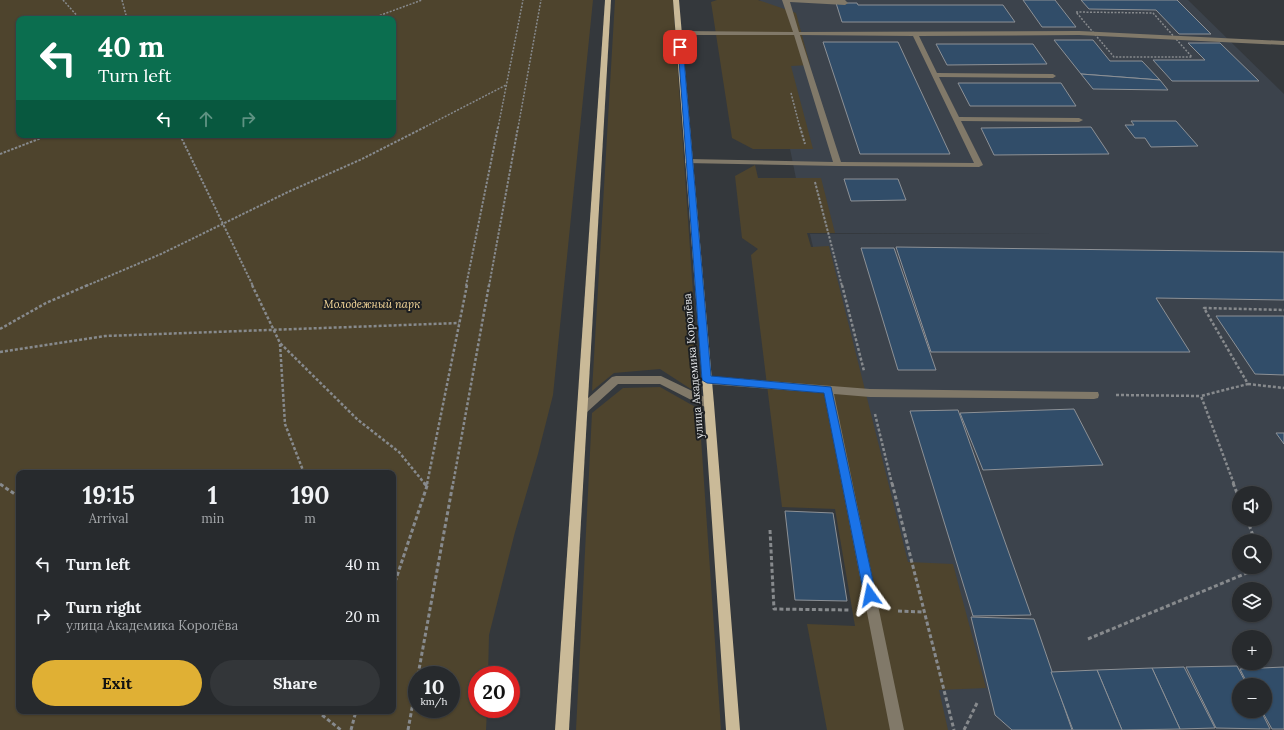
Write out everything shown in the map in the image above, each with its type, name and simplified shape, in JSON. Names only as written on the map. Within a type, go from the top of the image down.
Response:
[{"type":"main road","points":[[562,730],[608,0]]},
{"type":"main road","name":"улица Академика Королёва","points":[[676,0],[709,404],[733,730]]},
{"type":"lane","points":[[838,164],[786,0],[845,3],[842,0]]},
{"type":"lane","points":[[679,33],[1079,33],[1284,43]]},
{"type":"lane","points":[[688,161],[979,165],[915,34]]},
{"type":"lane","points":[[935,75],[1053,76]]},
{"type":"lane","points":[[957,118],[1079,120]]},
{"type":"lane","points":[[582,410],[616,380],[661,380],[709,404]]},
{"type":"lane","points":[[707,380],[870,393],[1094,395]]},
{"type":"lane","points":[[828,389],[897,730]]},
{"type":"path","points":[[63,0],[77,16]]},
{"type":"path","points":[[122,0],[126,16]]},
{"type":"path","points":[[378,16],[422,0]]},
{"type":"path","points":[[396,579],[427,486],[523,0]]},
{"type":"path","points":[[420,666],[541,0]]},
{"type":"path","points":[[0,329],[46,303],[161,254],[362,159],[507,84]]},
{"type":"path","points":[[791,92],[805,146]]},
{"type":"path","points":[[0,154],[41,138]]},
{"type":"path","points":[[181,138],[280,343],[358,420],[399,452],[427,486]]},
{"type":"path","points":[[813,177],[870,393],[954,730]]},
{"type":"path","points":[[1248,384],[1204,308],[1284,310]]},
{"type":"path","points":[[0,352],[105,336],[459,323]]},
{"type":"path","points":[[280,343],[285,424],[303,470]]},
{"type":"path","points":[[1094,395],[1202,396],[1248,384],[1284,388]]},
{"type":"path","points":[[1202,396],[1235,486]]},
{"type":"path","points":[[0,484],[16,495]]},
{"type":"path","points":[[770,530],[774,609],[924,612]]},
{"type":"path","points":[[1088,639],[1244,574]]},
{"type":"path","points":[[964,730],[977,703]]},
{"type":"path","points":[[321,714],[341,730]]},
{"type":"path","points":[[352,730],[355,714]]},
{"type":"path","points":[[408,730],[410,718]]},
{"type":"shaded area","points":[[760,0],[1188,0],[1284,94],[1284,730],[926,730],[810,234],[1054,233],[807,233]]},
{"type":"green space","name":"Молодежный парк","points":[[0,0],[593,0],[553,395],[538,454],[515,532],[489,635],[488,666],[468,666],[468,718],[487,718],[486,730],[0,730]]},
{"type":"green space","points":[[615,0],[673,0],[700,395],[660,369],[614,373],[592,391]]},
{"type":"green space","points":[[717,0],[758,0],[796,13],[810,65],[791,66],[813,149],[753,149],[732,138],[711,2]]},
{"type":"green space","points":[[755,165],[758,178],[821,178],[835,233],[807,233],[811,247],[829,246],[908,562],[953,564],[986,688],[939,690],[948,730],[827,730],[807,624],[855,626],[835,509],[782,507],[751,255],[758,249],[742,238],[735,176]]},
{"type":"green space","points":[[660,387],[699,409],[721,730],[576,730],[592,413],[623,388]]},
{"type":"building","points":[[1023,0],[1055,0],[1076,27],[1042,27]]},
{"type":"building","points":[[1081,0],[1177,0],[1211,34],[1179,34],[1156,10],[1089,9]]},
{"type":"building","points":[[836,3],[857,3],[858,5],[1003,5],[1015,22],[842,22]]},
{"type":"building","points":[[1054,40],[1093,40],[1110,61],[1142,61],[1160,80],[1081,74]]},
{"type":"building","points":[[823,42],[898,42],[950,154],[860,154]]},
{"type":"building","points":[[1188,43],[1220,43],[1259,81],[1172,81],[1153,60],[1205,60]]},
{"type":"building","points":[[936,44],[1033,44],[1047,64],[947,65]]},
{"type":"building","points":[[1081,74],[1160,80],[1168,90],[1093,89]]},
{"type":"building","points":[[958,83],[1061,83],[1076,106],[970,106]]},
{"type":"building","points":[[1131,121],[1176,121],[1198,146],[1151,147],[1145,138],[1135,138],[1125,125],[1134,125]]},
{"type":"building","points":[[1091,127],[1109,154],[994,155],[981,128]]},
{"type":"building","points":[[844,179],[898,179],[906,200],[851,201]]},
{"type":"building","points":[[896,247],[1284,252],[1284,300],[1156,298],[1190,352],[931,352]]},
{"type":"building","points":[[861,248],[894,248],[936,370],[898,370]]},
{"type":"building","points":[[1216,316],[1284,316],[1284,375],[1255,374]]},
{"type":"building","points":[[1074,409],[1103,465],[983,470],[960,413]]},
{"type":"building","points":[[958,410],[1031,615],[973,616],[910,411]]},
{"type":"building","points":[[1276,433],[1284,433],[1284,444]]},
{"type":"building","points":[[785,511],[833,513],[847,601],[795,600]]},
{"type":"building","points":[[971,617],[1034,619],[1072,730],[1012,730],[995,715]]},
{"type":"building","points":[[1232,666],[1232,670],[1239,670],[1243,678],[1232,678],[1232,718],[1264,718],[1270,729],[1216,728],[1186,667]]},
{"type":"building","points":[[1184,667],[1215,728],[1180,729],[1152,668]]},
{"type":"building","points":[[1284,667],[1284,729],[1272,729],[1266,718],[1272,718],[1272,678],[1244,678],[1240,670],[1272,670],[1272,668]]},
{"type":"building","points":[[1152,668],[1180,729],[1122,730],[1097,670]]},
{"type":"building","points":[[1097,670],[1122,730],[1073,730],[1051,672]]},
{"type":"route","points":[[680,47],[688,161],[707,380],[828,389],[870,595]]}]
